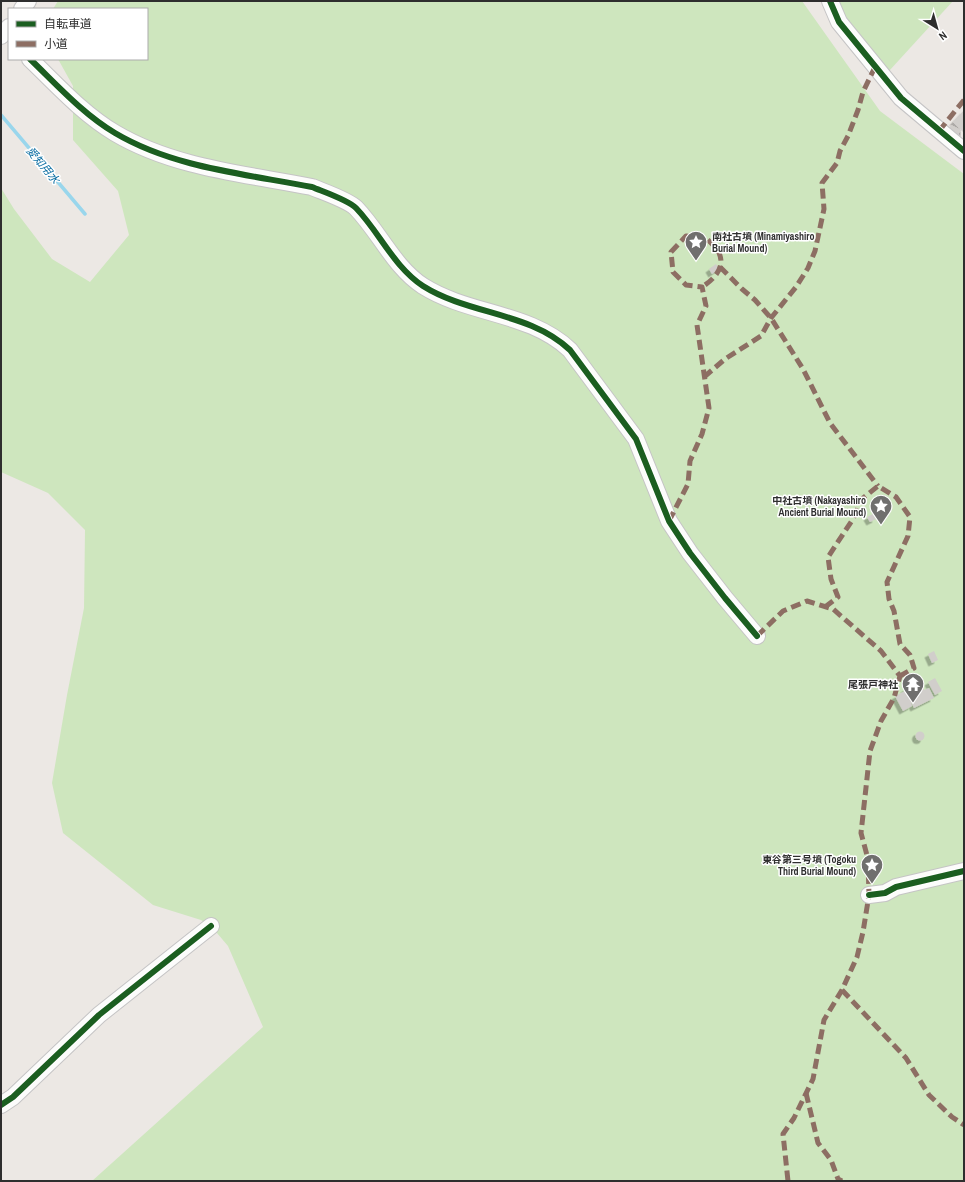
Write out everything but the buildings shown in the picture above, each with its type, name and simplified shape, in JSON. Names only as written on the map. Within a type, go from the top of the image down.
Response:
[{"type":"street","points":[[830,1],[839,22],[901,98],[964,151]]},
{"type":"street","points":[[31,60],[73,101],[114,132],[160,154],[183,162],[312,187],[356,207],[407,274],[424,286],[458,302],[532,326],[561,341],[570,350],[636,439],[669,520],[690,553],[724,598],[757,636]]},
{"type":"street","points":[[869,895],[885,893],[896,887],[964,872]]},
{"type":"street","points":[[1,1106],[13,1097],[99,1015],[211,926]]},
{"type":"green space","points":[[58,1],[802,1],[880,111],[964,174],[964,1181],[92,1181],[263,1027],[228,946],[211,926],[201,920],[153,905],[63,833],[52,783],[84,608],[85,530],[48,493],[1,472],[1,188],[14,209],[52,259],[90,282],[129,235],[118,191],[73,140],[73,86],[59,60],[148,60],[148,8],[54,8]]},
{"type":"green space","points":[[836,1],[953,1],[889,71],[842,12]]},
{"type":"waterway","name":"愛知用水","points":[[1,115],[85,214]]},
{"type":"marked path","points":[[704,377],[725,359],[761,336],[771,318],[796,287],[808,268],[815,251],[824,209],[822,183],[837,163],[840,151],[848,136],[858,110],[863,92],[875,67]]},
{"type":"marked path","points":[[939,131],[964,100]]},
{"type":"marked path","points":[[669,521],[688,484],[690,461],[702,434],[709,408],[697,325],[706,306],[702,287],[686,285],[673,272],[671,252],[686,236],[706,238],[717,249],[721,258],[720,269],[714,277],[702,287]]},
{"type":"marked path","points":[[720,267],[755,300],[771,318],[803,369],[830,423],[878,486]]},
{"type":"marked path","points":[[825,607],[838,597],[831,579],[828,557],[853,519],[862,499],[878,486],[896,497],[910,517],[908,536],[887,582],[889,599],[894,611],[900,644],[910,655],[914,668],[900,676]]},
{"type":"marked path","points":[[757,636],[783,611],[807,601],[833,609],[881,651],[900,676],[894,698],[881,721],[870,751],[861,833],[868,859],[869,895],[863,932],[857,957],[842,990],[824,1020],[813,1079],[794,1118],[783,1134],[788,1181]]},
{"type":"marked path","points":[[842,990],[906,1058],[929,1095],[952,1117],[964,1125]]},
{"type":"marked path","points":[[806,1093],[818,1143],[831,1160],[838,1179],[842,1181]]},
{"type":"cycle path","points":[[830,1],[839,22],[901,98],[964,151]]},
{"type":"cycle path","points":[[31,60],[60,89],[92,117],[115,133],[138,145],[186,162],[312,187],[342,199],[356,208],[365,218],[395,260],[423,286],[441,296],[537,328],[570,350],[636,439],[669,521],[690,553],[757,636]]},
{"type":"cycle path","points":[[869,895],[885,893],[896,887],[964,871]]},
{"type":"cycle path","points":[[1,1105],[13,1097],[99,1015],[211,926]]},
{"type":"place","name":"南社古墳 (Minamiyashiro Burial Mound)","points":[[696,262]]},
{"type":"place","name":"中社古墳 (Nakayashiro Ancient Burial Mound)","points":[[881,526]]},
{"type":"place","name":"尾張戸神社","points":[[913,704]]},
{"type":"place","name":"東谷第三号墳 (Togoku Third Burial Mound)","points":[[872,884]]}]
